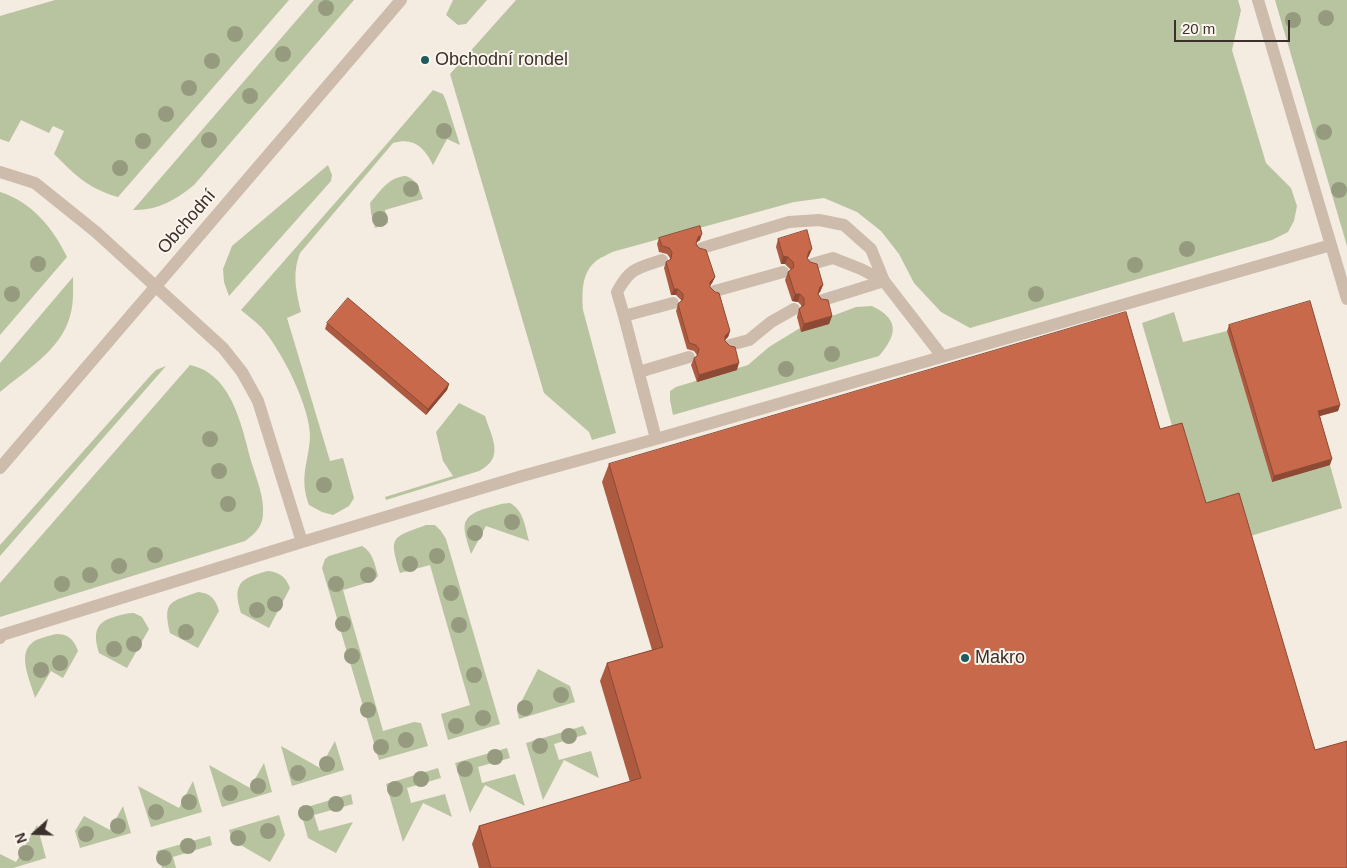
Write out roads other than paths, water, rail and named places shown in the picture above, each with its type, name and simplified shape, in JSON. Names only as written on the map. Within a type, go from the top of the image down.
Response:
[{"type":"street","name":"Obchodní","points":[[0,468],[401,0]]},
{"type":"street","points":[[1258,0],[1347,299]]},
{"type":"street","points":[[0,172],[35,183],[96,232],[223,348],[242,372],[258,401],[302,542]]},
{"type":"street","points":[[702,248],[790,222],[819,220],[844,225],[871,249],[884,281],[942,356]]},
{"type":"street","points":[[0,638],[2,635],[522,476],[1331,245]]},
{"type":"street","points":[[812,264],[833,258],[884,281]]},
{"type":"street","points":[[656,439],[617,292],[625,278],[637,268],[662,260]]},
{"type":"street","points":[[715,291],[783,272]]},
{"type":"street","points":[[823,300],[884,281]]},
{"type":"street","points":[[624,316],[673,303]]},
{"type":"street","points":[[730,345],[749,340],[771,322],[794,309]]},
{"type":"street","points":[[639,372],[689,357]]},
{"type":"place","name":"Obchodní rondel","points":[[425,60]]},
{"type":"place","name":"Makro","points":[[965,658]]}]
